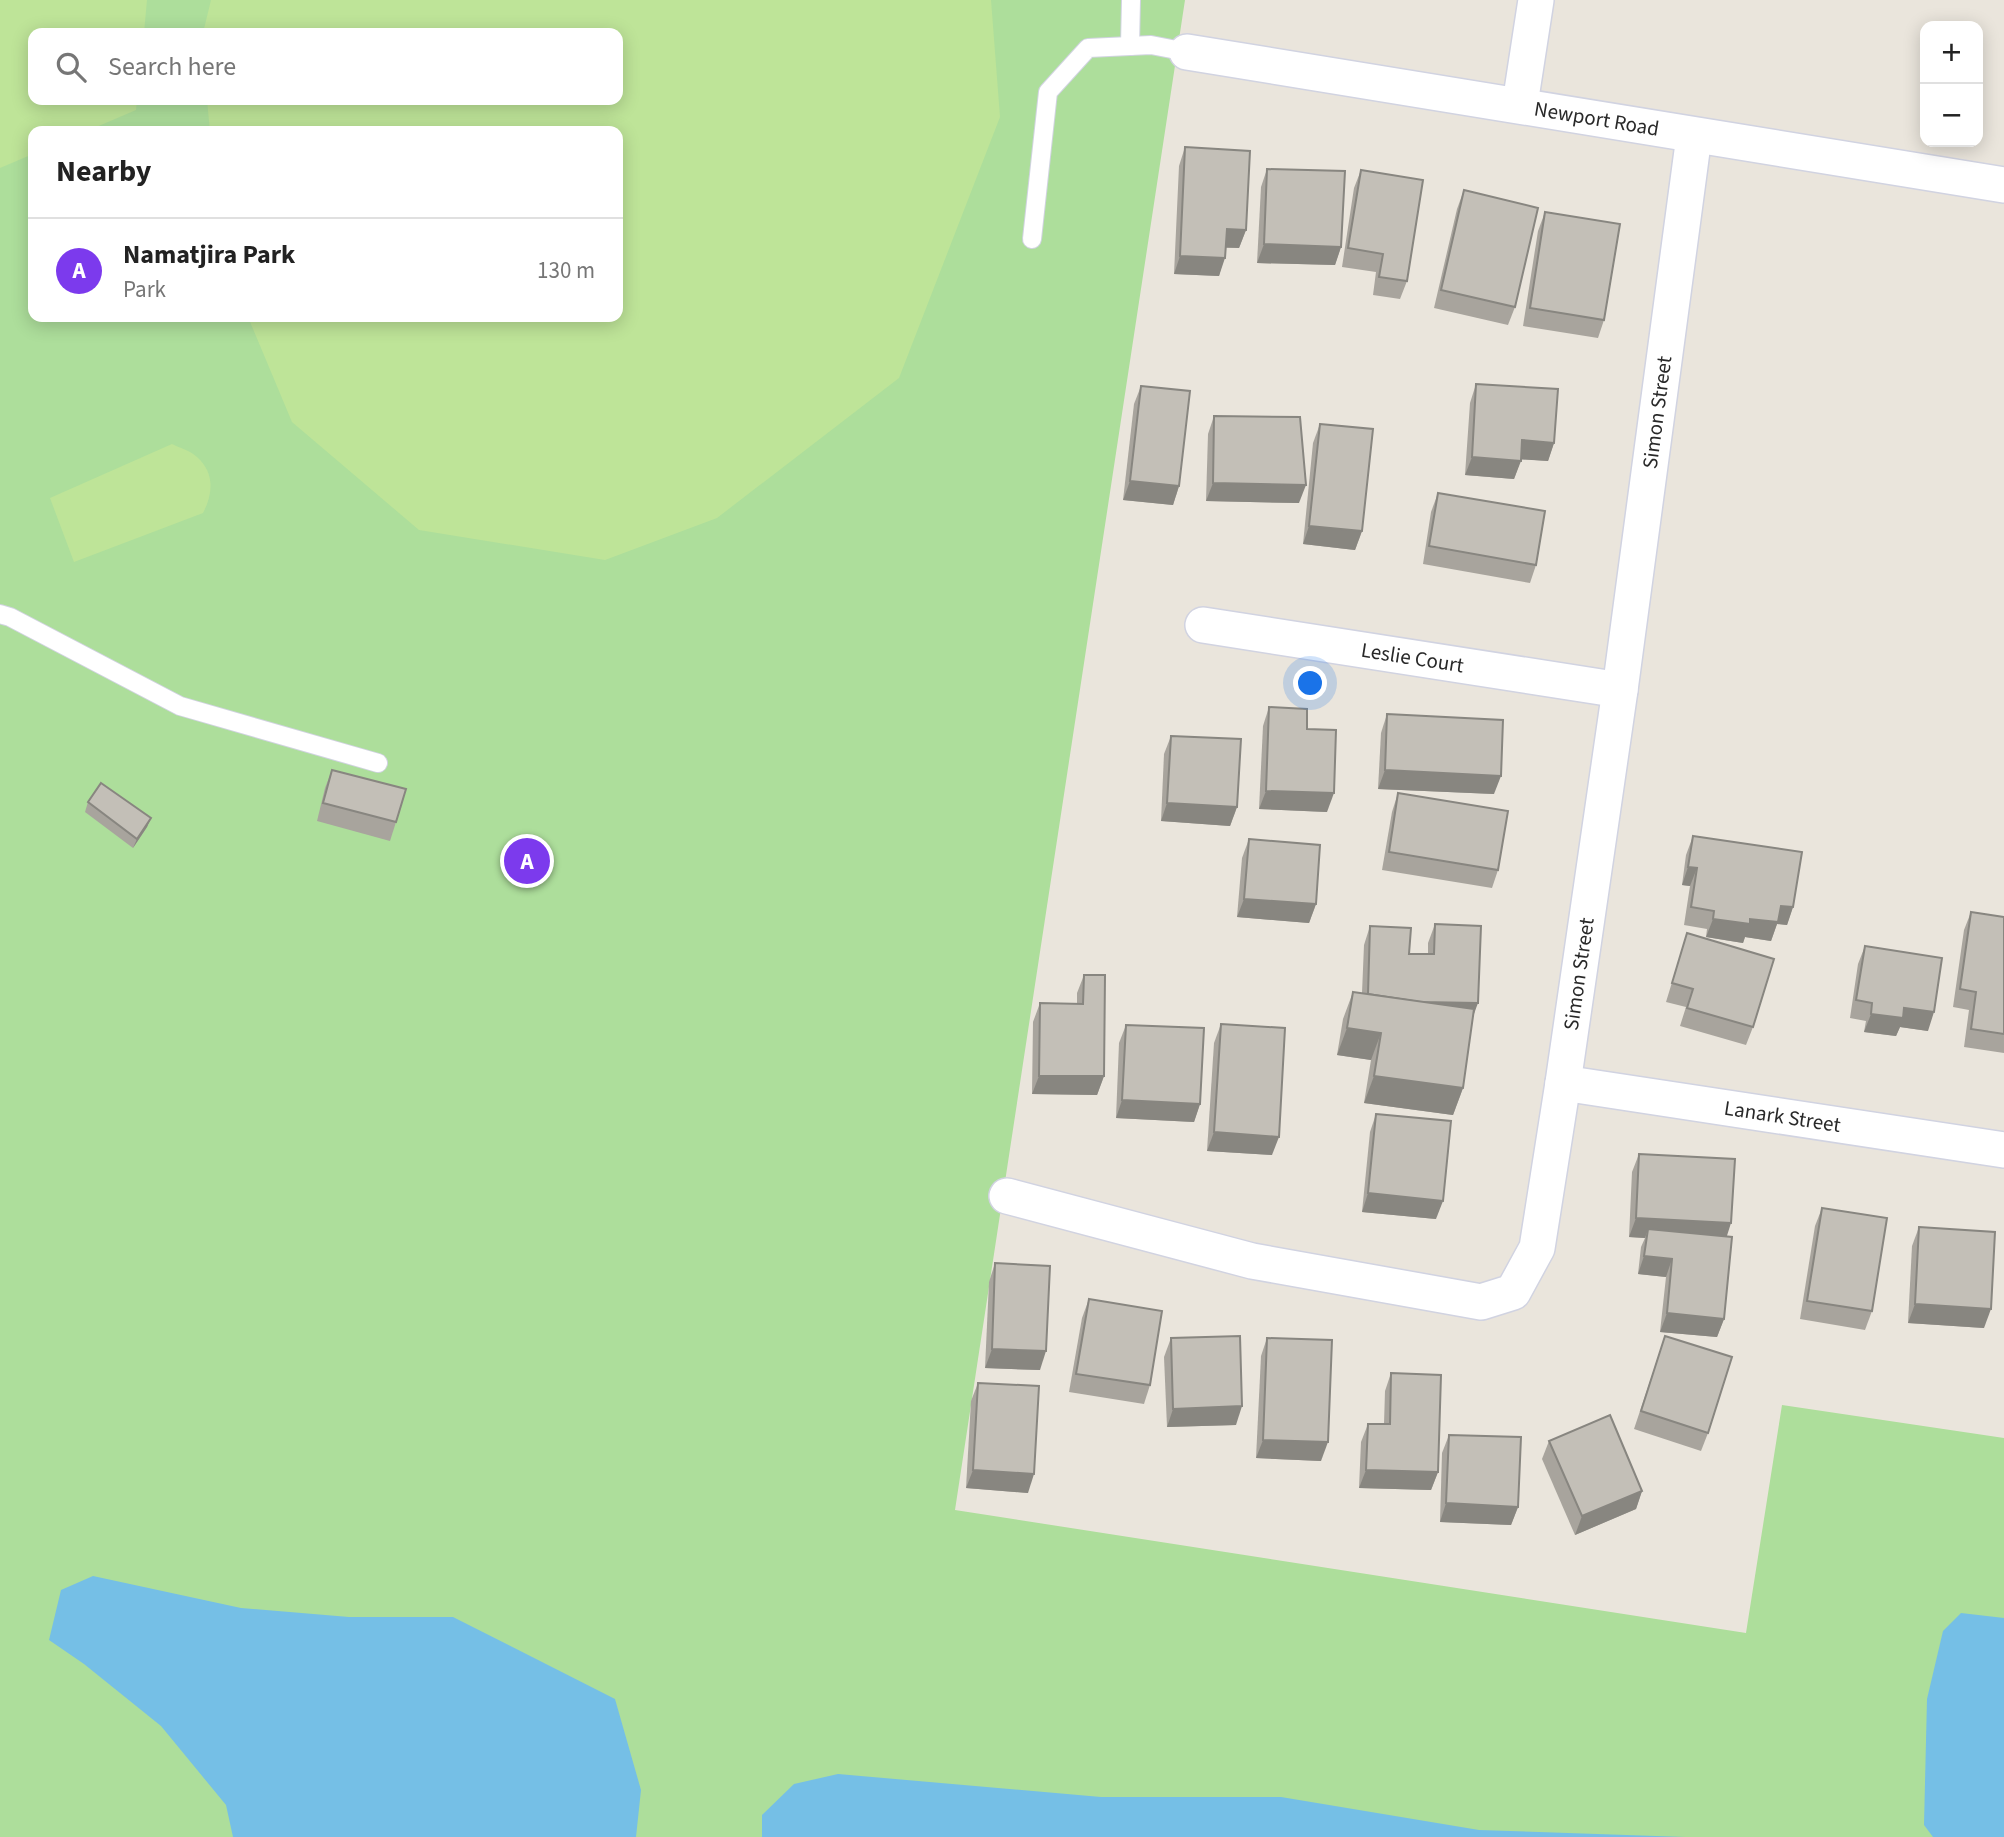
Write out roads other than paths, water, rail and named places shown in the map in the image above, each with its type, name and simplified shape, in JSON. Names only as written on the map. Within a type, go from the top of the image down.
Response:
[{"type":"street","points":[[1520,104],[1536,0]]},
{"type":"street","name":"Newport Road","points":[[1188,52],[2004,185]]},
{"type":"street","name":"Simon Street","points":[[1007,1196],[1252,1261],[1481,1302],[1513,1292],[1537,1248],[1563,1083],[1620,690],[1694,136]]},
{"type":"street","name":"Leslie Court","points":[[1203,625],[1620,690]]},
{"type":"street","name":"Lanark Street","points":[[1563,1083],[2004,1150]]},
{"type":"lane","points":[[1130,46],[1131,0]]},
{"type":"lane","points":[[1031,239],[1048,92],[1087,48],[1151,45],[1188,52]]},
{"type":"lane","points":[[0,614],[180,706],[377,763]]},
{"type":"water","points":[[93,1576],[241,1608],[349,1617],[453,1617],[615,1699],[641,1790],[636,1837],[233,1837],[226,1805],[161,1726],[84,1664],[49,1640],[61,1590]]},
{"type":"water","points":[[1961,1613],[2004,1618],[2004,1837],[1933,1837],[1924,1825],[1927,1699],[1943,1631]]},
{"type":"water","points":[[838,1774],[1101,1797],[1281,1797],[1479,1830],[1685,1837],[762,1837],[762,1815],[794,1784]]},
{"type":"place","name":"Namatjira Park","points":[[527,861]]}]
